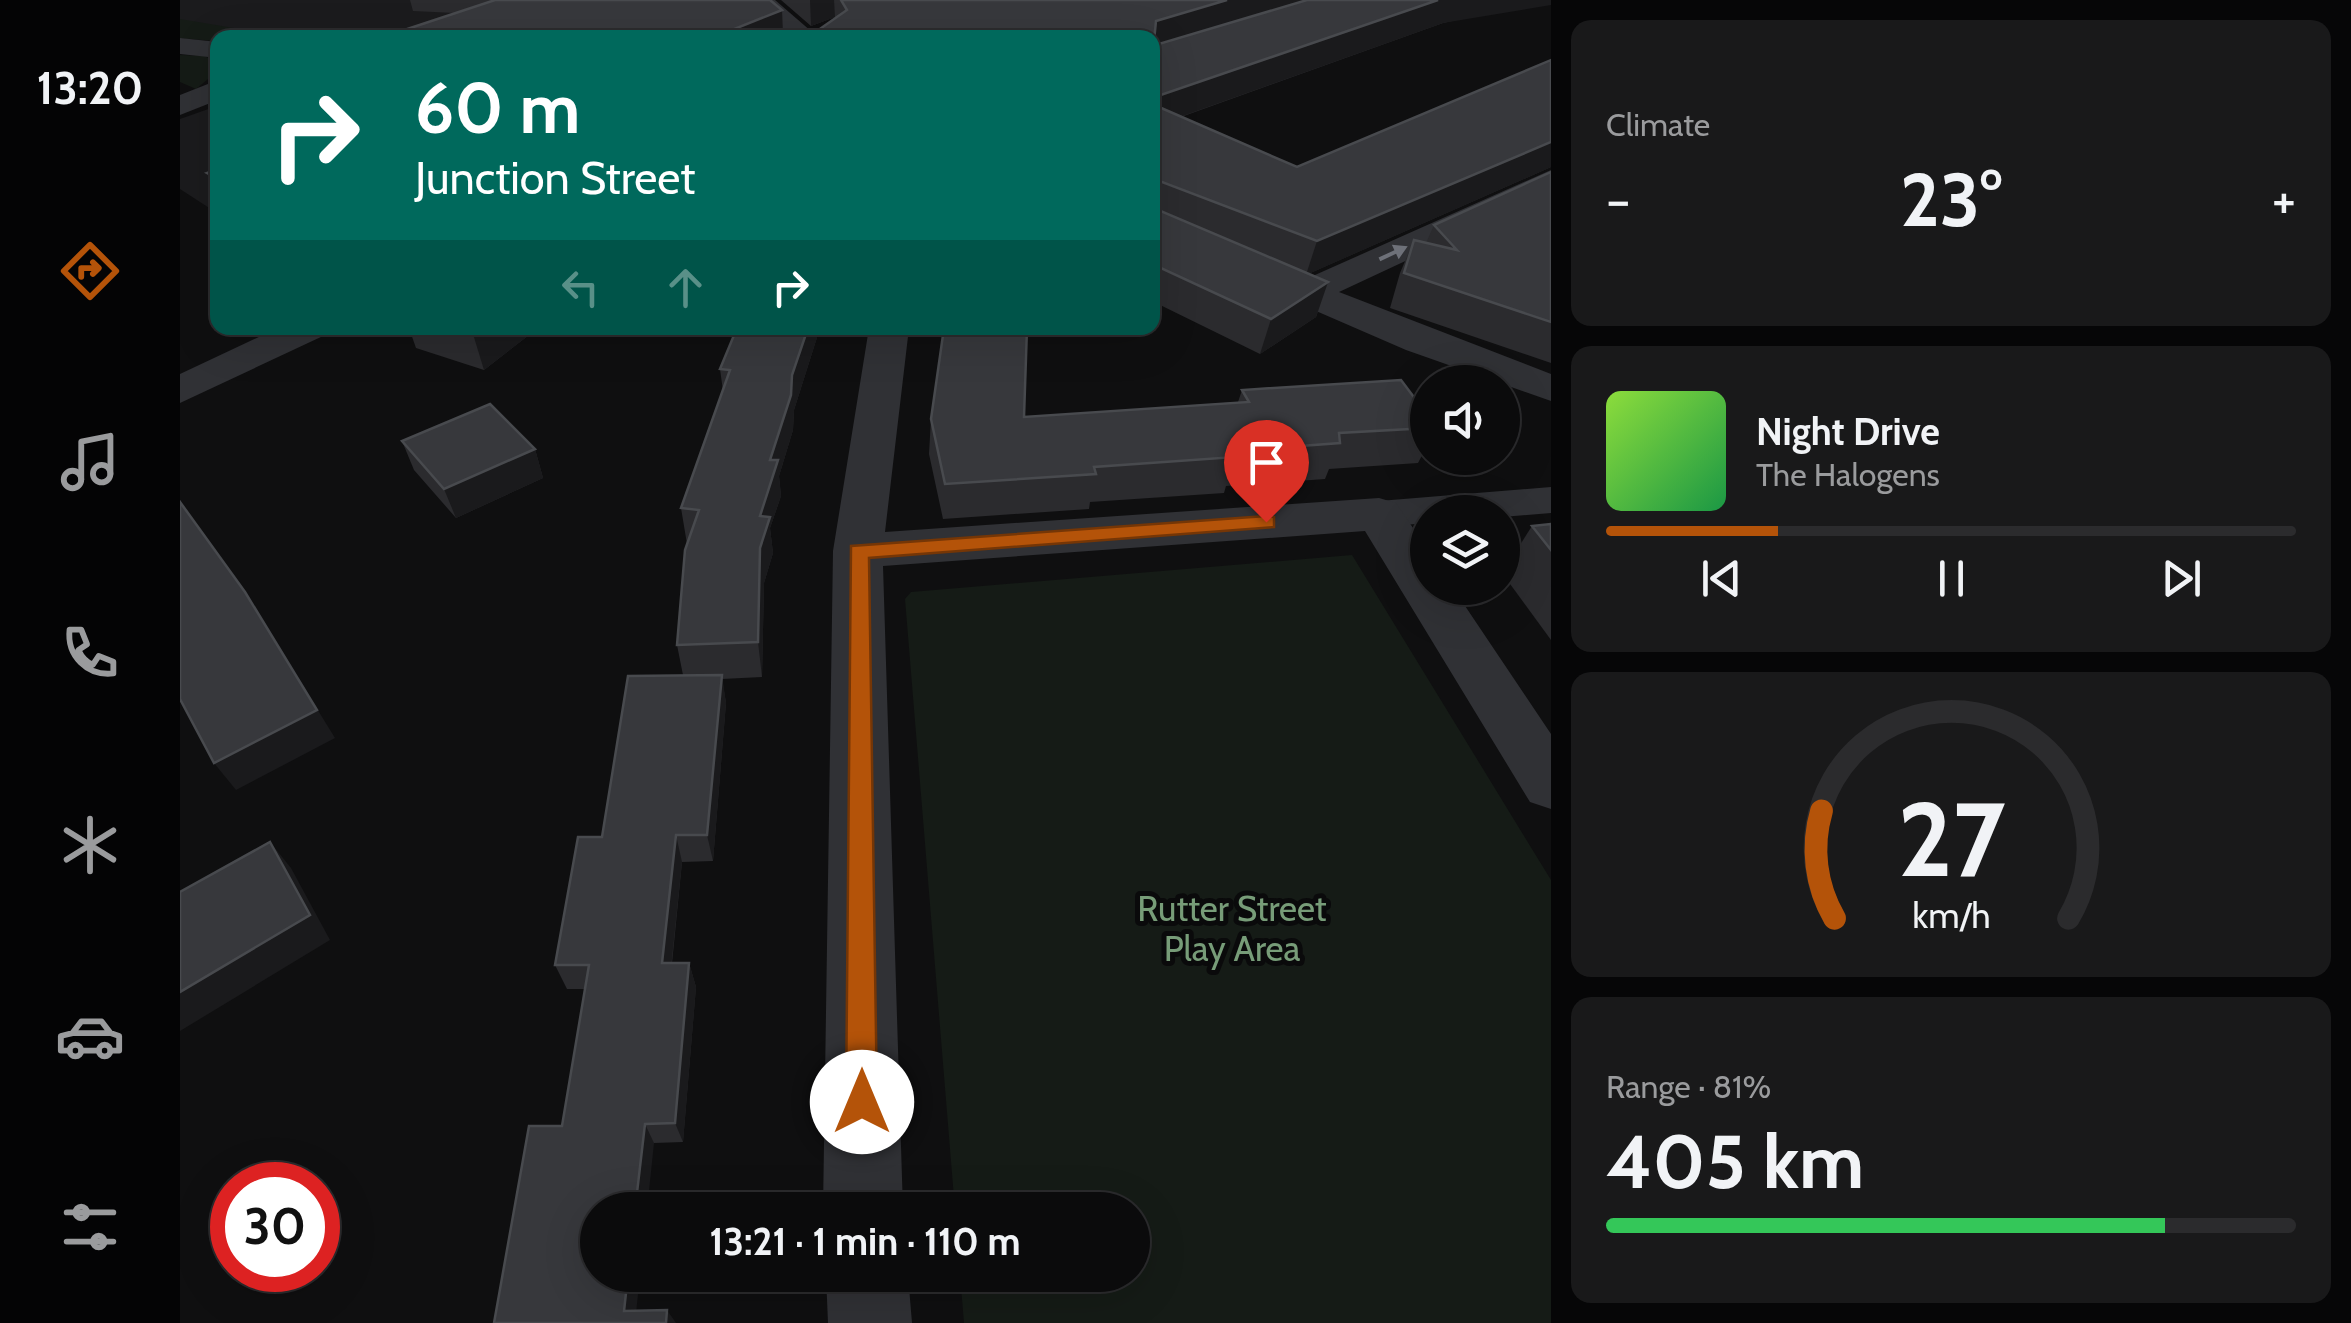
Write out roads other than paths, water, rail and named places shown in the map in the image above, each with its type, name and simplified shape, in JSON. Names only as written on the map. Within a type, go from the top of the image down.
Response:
[{"type":"street","points":[[758,0],[796,30]]},
{"type":"street","points":[[180,46],[210,49]]},
{"type":"street","points":[[180,106],[210,92]]},
{"type":"street","points":[[1304,294],[1551,180]]},
{"type":"street","points":[[1160,230],[1304,294],[1551,388]]},
{"type":"street","points":[[180,390],[294,335]]},
{"type":"street","points":[[864,1192],[858,551],[888,335]]},
{"type":"street","points":[[858,551],[1551,500]]},
{"type":"street","points":[[1379,514],[1551,784]]},
{"type":"street","points":[[868,1292],[870,1323]]},
{"type":"park label","name":"Rutter Street Play Area","points":[[1232,928]]}]
